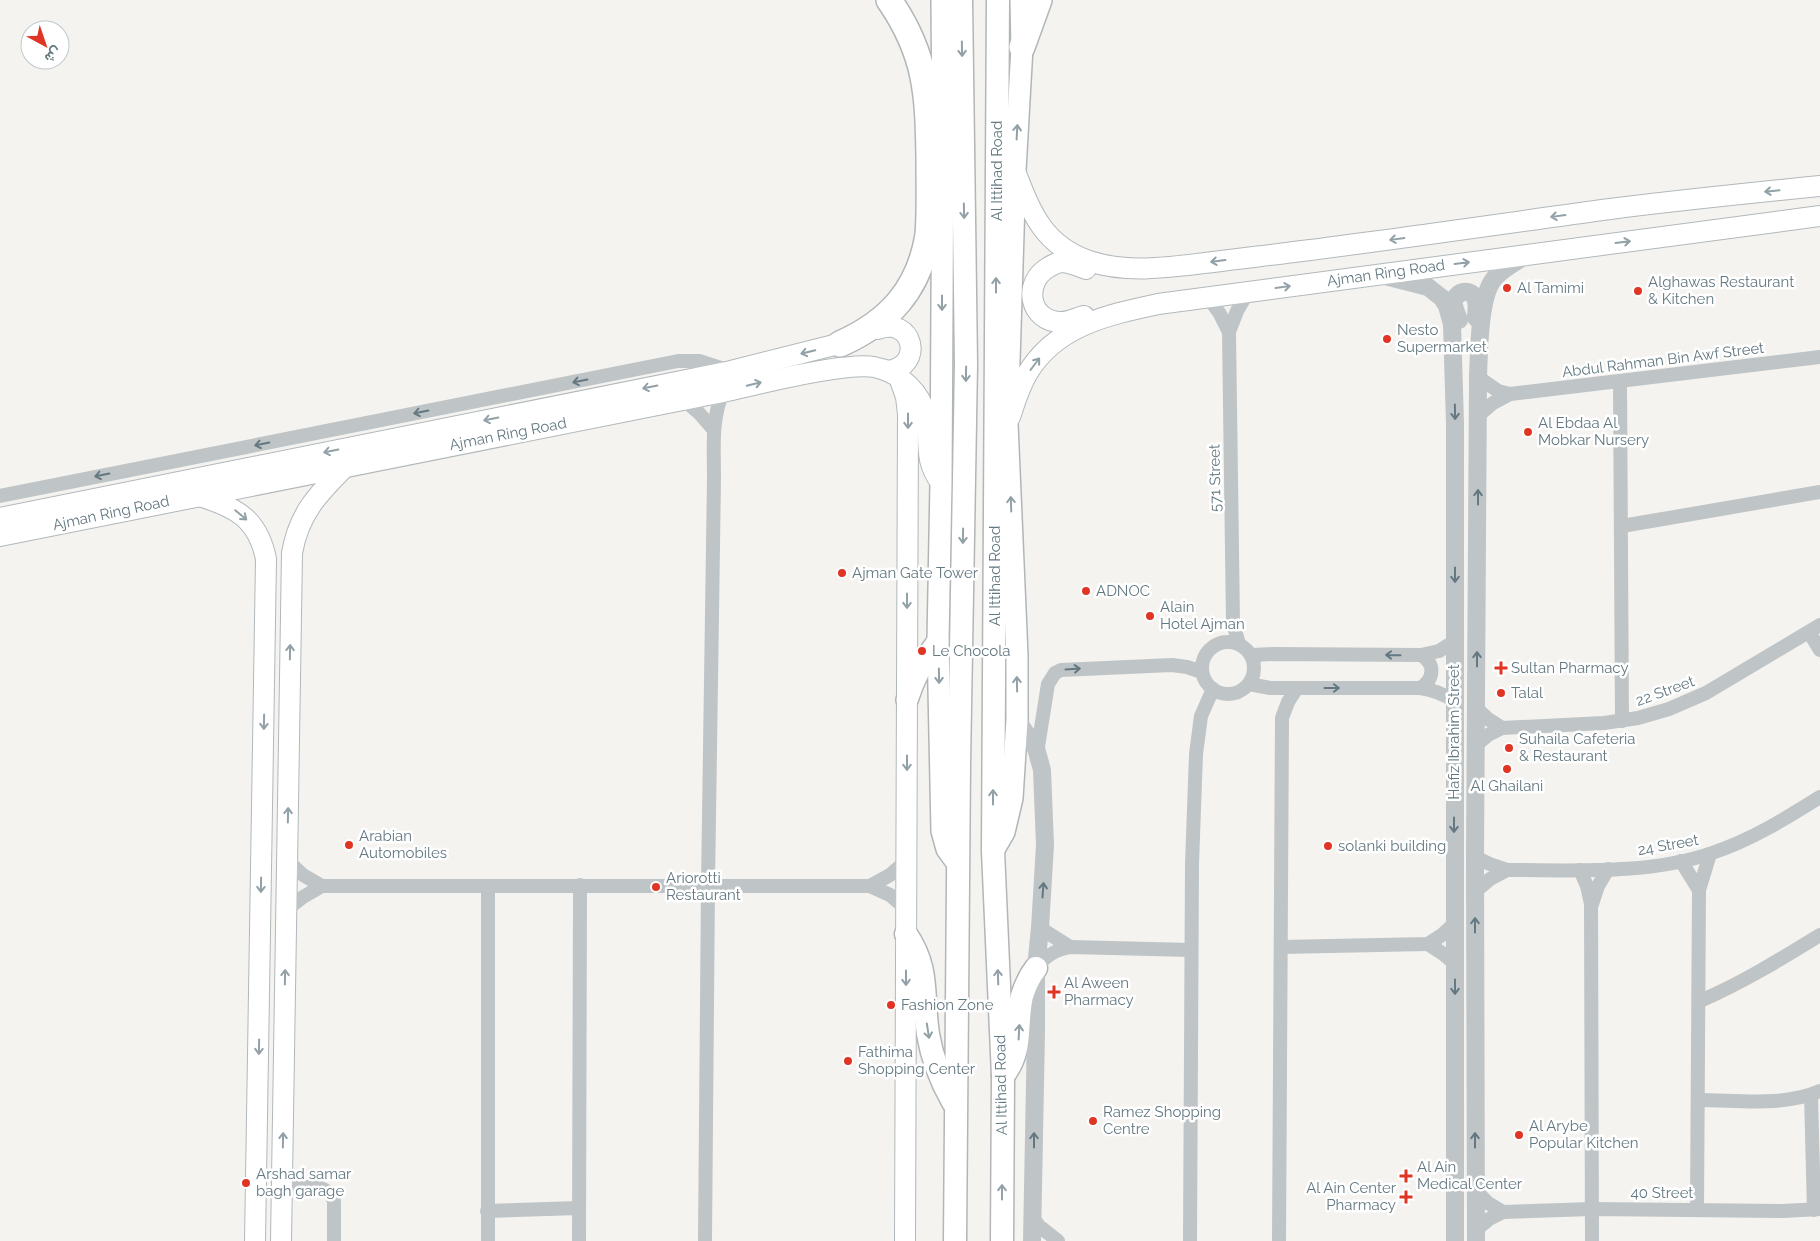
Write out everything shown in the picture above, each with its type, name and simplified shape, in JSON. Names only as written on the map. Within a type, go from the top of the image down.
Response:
[{"type":"highway","points":[[840,344],[859,335],[877,323],[898,304],[917,274],[925,254],[928,235],[927,92],[921,65],[912,39],[889,0]]},
{"type":"highway","points":[[902,0],[917,27],[932,66],[943,125]]},
{"type":"highway","points":[[955,1241],[958,864],[966,364],[961,0]]},
{"type":"highway","name":"Al Ittihad Road","points":[[998,0],[993,851],[1003,1076],[1002,1241]]},
{"type":"highway","points":[[1022,47],[1040,0]]},
{"type":"highway","points":[[906,934],[918,954],[924,975],[926,1016],[933,1054],[946,1089],[955,1106]]},
{"type":"highway","points":[[1003,1076],[1015,1054],[1019,1038],[1022,997],[1028,978],[1036,968]]},
{"type":"main road","points":[[942,0],[943,237],[938,641],[942,831],[947,849],[958,864]]},
{"type":"main road","points":[[993,851],[1004,832],[1012,798],[1017,720],[1017,656],[1007,424],[1015,170],[1022,47],[1021,0]]},
{"type":"main road","points":[[1015,170],[1030,210],[1045,232],[1064,249],[1086,260],[1110,266],[1138,268],[1175,266],[1612,209],[1820,186]]},
{"type":"main road","name":"Ajman Ring Road","points":[[1007,424],[1016,398],[1028,373],[1047,349],[1058,339],[1073,329],[1092,321],[1158,304],[1820,216]]},
{"type":"main road","name":"Ajman Ring Road","points":[[0,518],[731,371],[840,344],[878,329],[901,311],[921,286],[943,237]]},
{"type":"main road","points":[[1158,304],[1117,306],[1067,322],[1059,322],[1052,321],[1040,313],[1035,307],[1032,292],[1040,273],[1058,263],[1073,264],[1092,272],[1119,276],[1159,273],[1175,266]]},
{"type":"main road","points":[[878,329],[898,328],[908,337],[910,343],[911,350],[906,363],[892,373]]},
{"type":"main road","name":"Ajman Ring Road","points":[[0,536],[723,392],[822,370],[872,366],[892,373]]},
{"type":"main road","points":[[892,373],[909,385],[923,406],[926,415],[930,463],[933,472],[941,483]]},
{"type":"main road","points":[[892,373],[904,389],[908,405],[905,1241]]},
{"type":"main road","points":[[281,1241],[291,566],[294,541],[298,528],[310,505],[318,494],[346,466]]},
{"type":"main road","points":[[197,496],[223,504],[241,514],[255,529],[264,548],[266,569],[255,1241]]},
{"type":"main road","points":[[907,700],[916,675],[938,641]]},
{"type":"main road","points":[[264,691],[275,694],[282,703],[282,733],[289,746]]},
{"type":"street","name":"Hafiz Ibrahim Street","points":[[1476,1235],[1475,856],[1479,356],[1485,298],[1488,289],[1500,273],[1528,254]]},
{"type":"street","name":"Hafiz Ibrahim Street","points":[[1375,274],[1421,284],[1435,292],[1447,306],[1452,324],[1454,374],[1455,641],[1453,1240]]},
{"type":"street","name":"571 Street","points":[[1239,644],[1233,624],[1230,332],[1237,311],[1248,292]]},
{"type":"street","points":[[1454,374],[1460,340],[1459,321],[1454,303],[1460,292],[1469,292],[1475,298],[1475,336],[1479,356]]},
{"type":"street","name":"571 Street","points":[[1208,297],[1230,332]]},
{"type":"street","name":"Abdul Rahman Bin Awf Street","points":[[1478,416],[1493,403],[1510,394],[1820,357]]},
{"type":"street","points":[[0,496],[678,361],[699,361],[731,371]]},
{"type":"street","points":[[1478,377],[1498,391],[1510,394]]},
{"type":"street","points":[[1620,382],[1622,721]]},
{"type":"street","points":[[705,1241],[713,429],[716,409],[723,392]]},
{"type":"street","points":[[683,399],[700,413],[713,429]]},
{"type":"street","points":[[1622,526],[1820,492]]},
{"type":"street","name":"571 Street","points":[[1224,642],[1233,624]]},
{"type":"street","points":[[1814,628],[1820,650]]},
{"type":"street","name":"22 Street","points":[[1476,745],[1488,735],[1502,728],[1604,724],[1669,710],[1706,693],[1814,628]]},
{"type":"street","points":[[1252,655],[1421,656],[1439,652],[1455,641]]},
{"type":"street","points":[[1224,642],[1239,644],[1252,655],[1255,671],[1249,684],[1234,693],[1222,693],[1212,689],[1202,672],[1205,656],[1216,644],[1224,642]]},
{"type":"street","points":[[1420,688],[1428,682],[1432,672],[1429,662],[1421,656]]},
{"type":"street","points":[[1037,753],[1048,684],[1055,673],[1061,670],[1172,665],[1188,667],[1202,672]]},
{"type":"street","points":[[1249,684],[1270,688],[1420,688],[1434,690],[1454,701]]},
{"type":"street","points":[[1270,688],[1282,718],[1279,1241]]},
{"type":"street","points":[[1282,718],[1288,702],[1297,688]]},
{"type":"street","points":[[1190,1241],[1192,864],[1196,754],[1200,716],[1212,689]]},
{"type":"street","points":[[1476,708],[1502,728]]},
{"type":"street","points":[[1017,720],[1031,738],[1037,753],[1043,781],[1045,845],[1036,968],[1032,1241]]},
{"type":"street","name":"24 Street","points":[[1475,856],[1507,870],[1608,869],[1681,861],[1710,854],[1761,833],[1820,797]]},
{"type":"street","points":[[1697,1210],[1700,1001],[1699,890],[1710,854]]},
{"type":"street","points":[[287,860],[304,875],[322,886]]},
{"type":"street","points":[[870,886],[890,876],[906,861]]},
{"type":"street","points":[[1681,861],[1699,890]]},
{"type":"street","points":[[1591,904],[1598,886],[1608,869]]},
{"type":"street","points":[[1475,892],[1490,879],[1507,870]]},
{"type":"street","points":[[1580,870],[1587,886],[1591,904],[1592,1241]]},
{"type":"street","points":[[579,1241],[580,885]]},
{"type":"street","points":[[286,910],[322,886],[580,885],[870,886],[890,895],[906,909]]},
{"type":"street","points":[[488,886],[488,1241]]},
{"type":"street","points":[[1281,947],[1428,944],[1454,924]]},
{"type":"street","points":[[1040,928],[1070,946]]},
{"type":"street","points":[[1700,1001],[1740,982],[1820,934]]},
{"type":"street","points":[[1428,944],[1455,964]]},
{"type":"street","points":[[1036,968],[1050,953],[1070,946],[1191,950]]},
{"type":"street","points":[[1698,1100],[1784,1101],[1815,1093],[1817,1209]]},
{"type":"street","points":[[282,1186],[319,1187],[330,1193],[334,1201],[334,1241]]},
{"type":"street","points":[[1476,1192],[1488,1203],[1503,1212]]},
{"type":"street","points":[[488,1211],[579,1208]]},
{"type":"street","name":"40 Street","points":[[1476,1235],[1489,1220],[1503,1212],[1592,1209],[1817,1209]]},
{"type":"street","points":[[1032,1216],[1040,1226],[1058,1241]]},
{"type":"place","name":"Al Tamimi","points":[[1507,288]]},
{"type":"place","name":"Alghawas Restaurant & Kitchen","points":[[1638,291]]},
{"type":"place","name":"Nesto Supermarket","points":[[1387,339]]},
{"type":"place","name":"Al Ebdaa Al Mobkar Nursery","points":[[1528,432]]},
{"type":"place","name":"Ajman Gate Tower","points":[[842,573]]},
{"type":"place","name":"ADNOC","points":[[1086,591]]},
{"type":"place","name":"Alain Hotel Ajman","points":[[1150,616]]},
{"type":"place","name":"Le Chocola","points":[[922,651]]},
{"type":"place","name":"Sultan Pharmacy","points":[[1501,668]]},
{"type":"place","name":"Talal","points":[[1501,693]]},
{"type":"place","name":"Suhaila Cafeteria & Restaurant","points":[[1509,748]]},
{"type":"place","name":"Al Ghailani","points":[[1507,769]]},
{"type":"place","name":"Arabian Automobiles","points":[[349,845]]},
{"type":"place","name":"solanki building","points":[[1328,846]]},
{"type":"place","name":"Ariorotti Restaurant","points":[[656,887]]},
{"type":"place","name":"Al Aween Pharmacy","points":[[1054,992]]},
{"type":"place","name":"Fashion Zone","points":[[891,1005]]},
{"type":"place","name":"Fathima Shopping Center","points":[[848,1061]]},
{"type":"place","name":"Ramez Shopping Centre","points":[[1093,1121]]},
{"type":"place","name":"Al Arybe Popular Kitchen","points":[[1519,1135]]},
{"type":"place","name":"Al Ain Medical Center","points":[[1406,1176]]},
{"type":"place","name":"Arshad samar bagh garage","points":[[246,1183]]},
{"type":"place","name":"Al Ain Center Pharmacy","points":[[1406,1197]]}]
